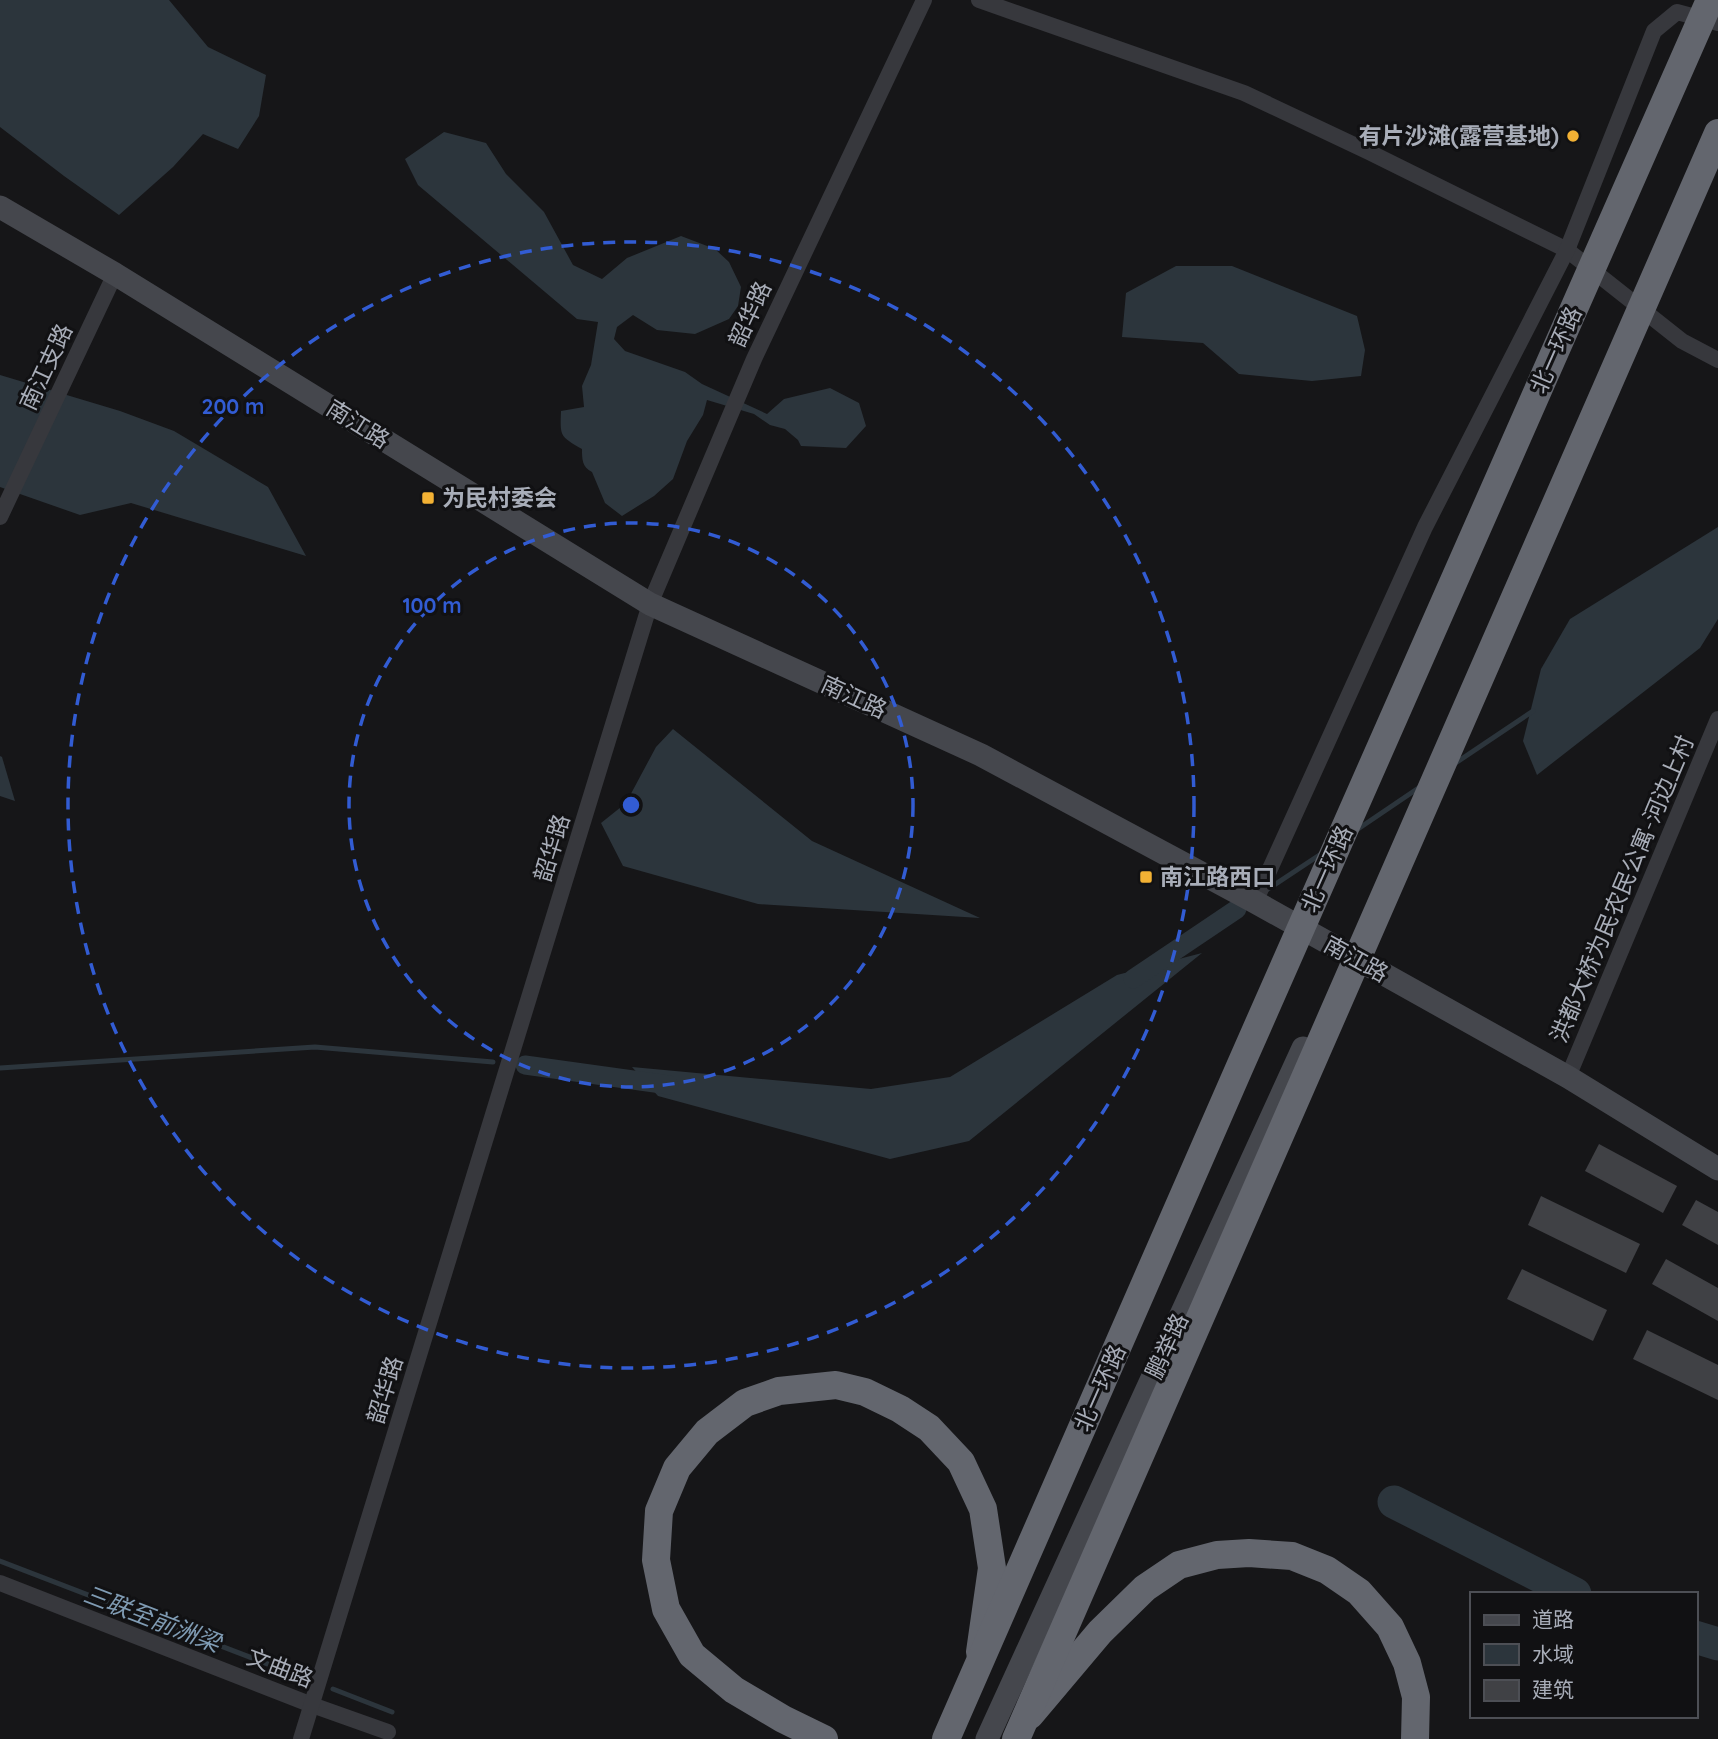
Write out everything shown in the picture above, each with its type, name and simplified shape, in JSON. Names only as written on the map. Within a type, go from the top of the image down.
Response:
[{"type":"highway","name":"北一环路","points":[[946,1739],[1710,0]]},
{"type":"highway","points":[[1019,1732],[1718,133]]},
{"type":"highway","points":[[824,1739],[734,1690],[692,1655],[666,1609],[656,1560],[659,1511],[677,1468],[707,1432],[745,1404],[779,1391],[813,1387],[836,1385],[865,1392],[900,1409],[929,1428],[961,1462],[982,1509],[992,1568],[977,1668]]},
{"type":"highway","points":[[1019,1732],[1100,1632],[1145,1588],[1179,1565],[1217,1555],[1249,1553],[1292,1556],[1327,1570],[1359,1592],[1390,1627],[1407,1663],[1416,1697],[1415,1739]]},
{"type":"main road","name":"南江路","points":[[0,207],[115,274],[650,604],[981,755],[1255,902],[1568,1077],[1718,1169]]},
{"type":"main road","name":"鹏举路","points":[[987,1739],[1347,954]]},
{"type":"street","name":"韶华路","points":[[302,1739],[650,604],[754,359],[924,0]]},
{"type":"street","points":[[979,0],[1244,93],[1369,152],[1567,250],[1682,341],[1718,360]]},
{"type":"street","points":[[1255,902],[1425,527],[1567,250],[1654,32],[1677,12],[1718,23]]},
{"type":"street","name":"南江支路","points":[[0,517],[115,274]]},
{"type":"street","name":"洪都大桥为民农民公寓-河边上村","points":[[1568,1077],[1718,719]]},
{"type":"street","name":"文曲路","points":[[0,1583],[388,1732]]},
{"type":"water","points":[[0,0],[169,0],[208,47],[266,75],[259,116],[238,149],[203,134],[173,167],[119,215],[0,127]]},
{"type":"water","points":[[444,132],[486,143],[506,174],[544,212],[573,265],[602,279],[627,258],[681,236],[715,249],[729,262],[741,287],[738,306],[729,319],[695,334],[657,330],[633,315],[617,327],[614,339],[625,351],[685,372],[702,384],[767,414],[784,399],[830,388],[859,403],[866,426],[846,448],[801,446],[785,429],[770,425],[754,414],[707,400],[703,415],[687,441],[673,479],[654,496],[622,516],[605,503],[592,472],[583,462],[582,449],[565,438],[561,431],[561,411],[584,407],[582,386],[591,365],[598,322],[577,319],[418,185],[405,159]]},
{"type":"water","points":[[1176,266],[1232,266],[1357,316],[1365,350],[1361,376],[1312,381],[1239,374],[1203,343],[1122,337],[1126,293]]},
{"type":"water","points":[[0,375],[120,411],[174,431],[268,487],[306,556],[131,503],[80,515],[0,487]]},
{"type":"water","points":[[1718,527],[1718,619],[1700,648],[1537,775],[1523,741],[1541,669],[1570,619]]},
{"type":"water","points":[[673,729],[812,841],[980,918],[758,904],[623,866],[601,823],[626,803],[656,747]]},
{"type":"water","points":[[0,756],[2,757],[15,801],[0,796]]},
{"type":"water","points":[[1202,953],[969,1141],[890,1159],[658,1096],[632,1067],[871,1089],[950,1077],[1117,975]]},
{"type":"building","points":[[1599,1144],[1677,1186],[1663,1213],[1585,1171]]},
{"type":"building","points":[[1541,1196],[1640,1244],[1626,1273],[1528,1225]]},
{"type":"building","points":[[1696,1200],[1718,1212],[1718,1245],[1682,1225]]},
{"type":"building","points":[[1666,1259],[1718,1288],[1718,1321],[1652,1284]]},
{"type":"building","points":[[1522,1269],[1607,1310],[1593,1341],[1507,1299]]},
{"type":"building","points":[[1647,1330],[1718,1365],[1718,1400],[1633,1359]]},
{"type":"waterway","points":[[1454,764],[1533,711]]},
{"type":"waterway","points":[[1355,831],[1420,787]]},
{"type":"waterway","points":[[1265,891],[1324,852]]},
{"type":"waterway","points":[[1133,979],[1237,909]]},
{"type":"waterway","points":[[0,1068],[315,1047],[493,1062]]},
{"type":"waterway","points":[[525,1065],[669,1085]]},
{"type":"waterway","points":[[1394,1502],[1571,1592]]},
{"type":"waterway","name":"三联至前洲梁","points":[[0,1561],[304,1678]]},
{"type":"waterway","points":[[1697,1638],[1718,1644]]},
{"type":"waterway","name":"三联至前洲梁","points":[[333,1689],[392,1712]]},
{"type":"place","name":"有片沙滩(露营基地)","points":[[1573,136]]},
{"type":"place","name":"为民村委会","points":[[428,498]]},
{"type":"place","name":"南江路西口","points":[[1146,877]]}]
